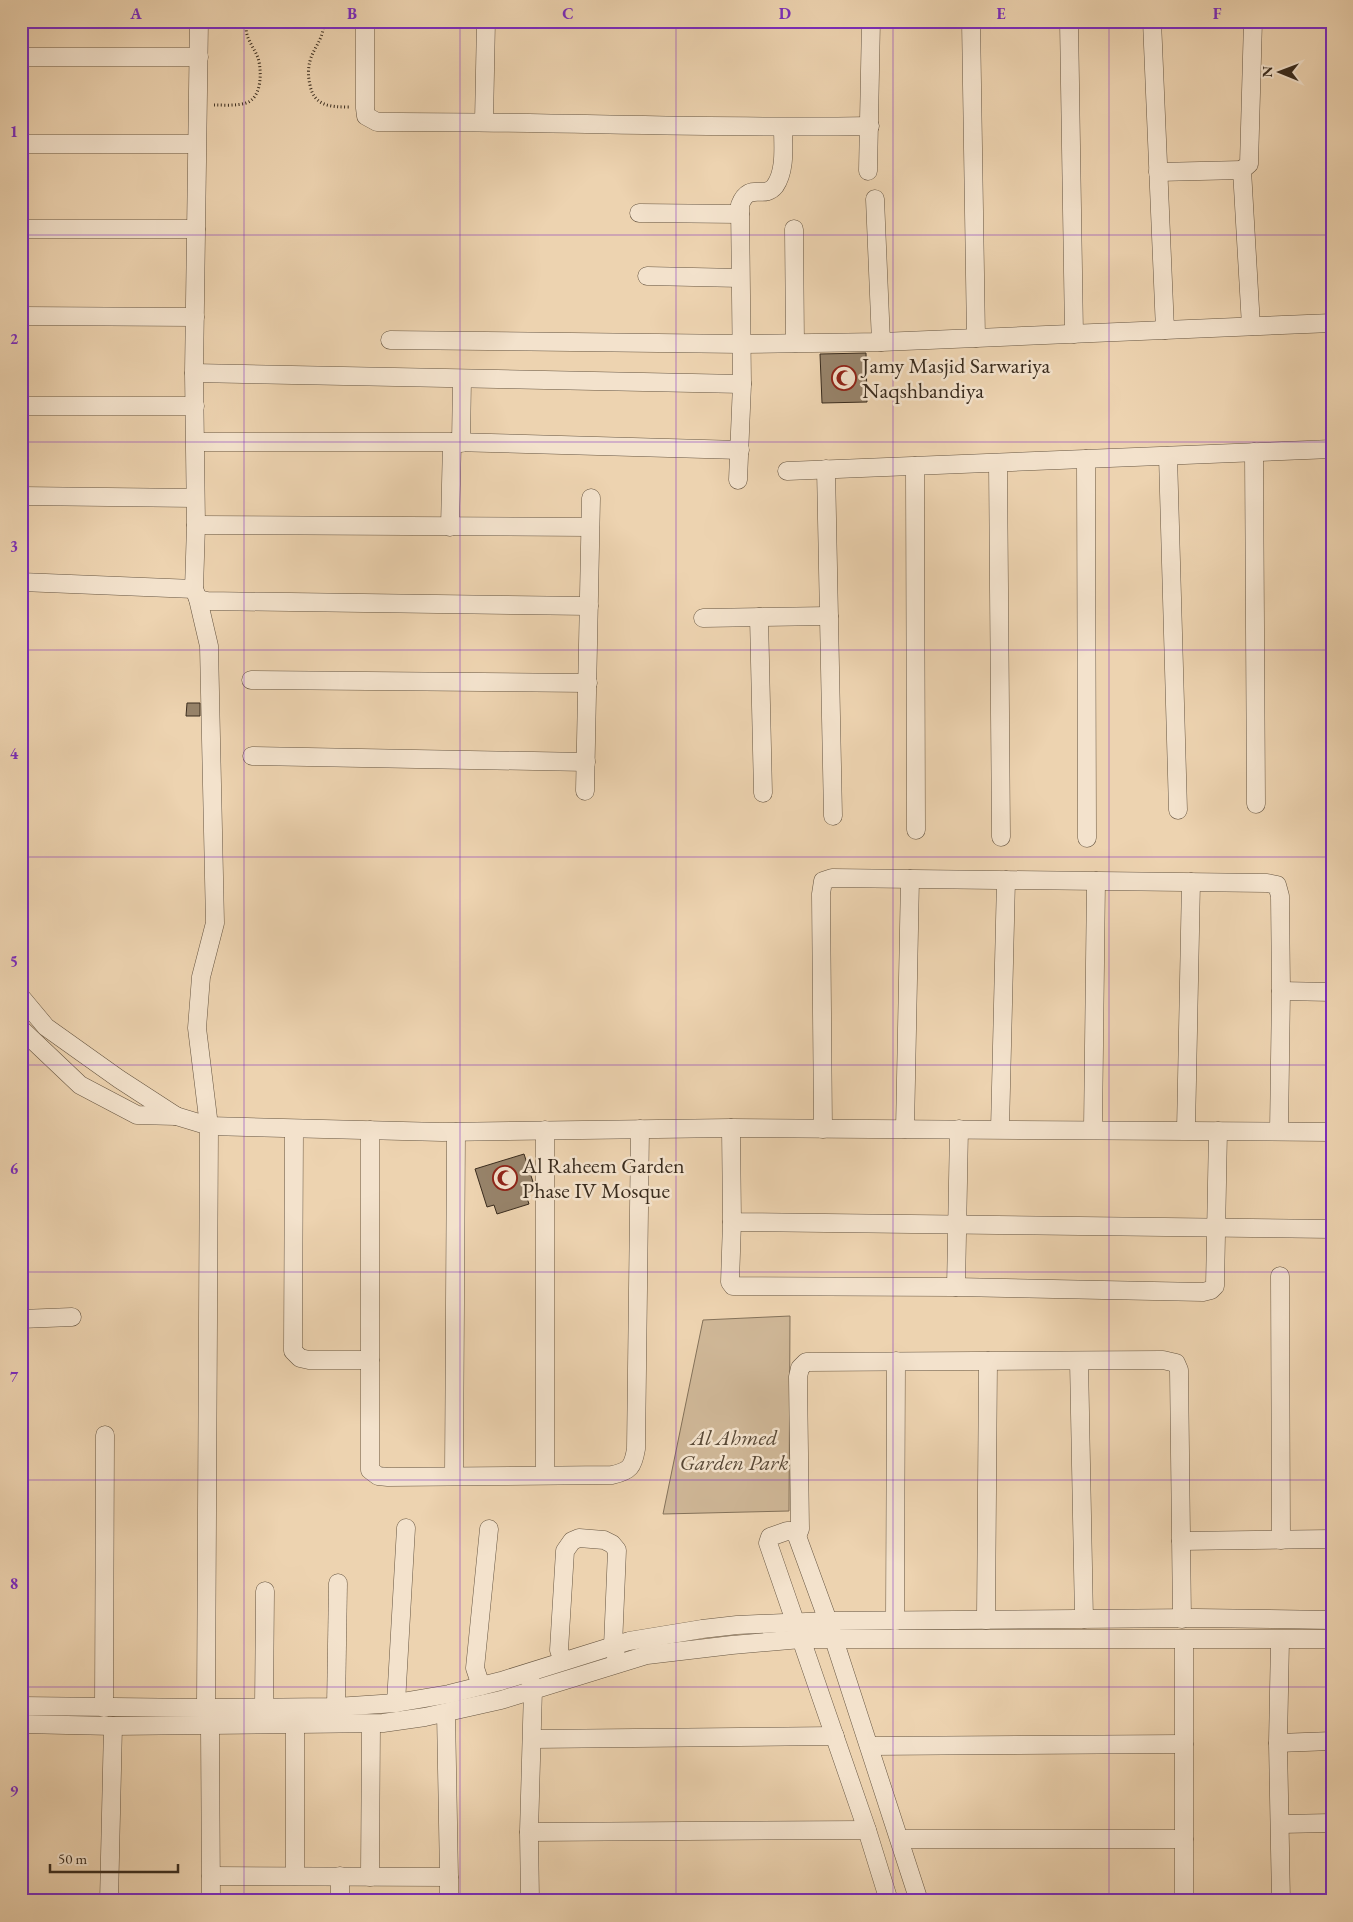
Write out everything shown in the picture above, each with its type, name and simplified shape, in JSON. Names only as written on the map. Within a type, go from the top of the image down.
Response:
[{"type":"street","points":[[199,21],[194,373],[196,594],[210,646],[215,923],[201,977],[197,1028],[209,1126],[208,1717],[211,1901]]},
{"type":"street","points":[[364,21],[366,116],[377,122],[484,121],[585,125],[783,128],[870,126]]},
{"type":"street","points":[[484,121],[486,21]]},
{"type":"street","points":[[868,171],[871,21]]},
{"type":"street","points":[[971,21],[976,338]]},
{"type":"street","points":[[1068,21],[1074,334]]},
{"type":"street","points":[[1152,21],[1165,330]]},
{"type":"street","points":[[1158,172],[1242,170],[1249,164],[1253,21]]},
{"type":"street","points":[[21,58],[198,58]]},
{"type":"street","points":[[738,480],[742,384],[740,205],[744,196],[750,192],[769,191],[774,186],[782,167],[783,128]]},
{"type":"street","points":[[21,144],[196,144]]},
{"type":"street","points":[[1242,170],[1251,326]]},
{"type":"street","points":[[875,199],[881,342]]},
{"type":"street","points":[[639,213],[740,214]]},
{"type":"street","points":[[21,229],[196,229]]},
{"type":"street","points":[[794,229],[795,343]]},
{"type":"street","points":[[647,276],[740,278]]},
{"type":"street","points":[[21,316],[195,316]]},
{"type":"street","points":[[390,340],[742,344],[881,342],[1332,323]]},
{"type":"street","points":[[194,373],[742,384]]},
{"type":"street","points":[[450,527],[462,379]]},
{"type":"street","points":[[21,406],[195,406]]},
{"type":"street","points":[[196,442],[457,442],[740,450]]},
{"type":"street","points":[[787,471],[1332,449]]},
{"type":"street","points":[[1254,452],[1256,804]]},
{"type":"street","points":[[1168,456],[1178,810]]},
{"type":"street","points":[[1086,459],[1087,838]]},
{"type":"street","points":[[998,462],[1001,837]]},
{"type":"street","points":[[915,466],[916,830]]},
{"type":"street","points":[[826,469],[833,816]]},
{"type":"street","points":[[21,496],[195,498]]},
{"type":"street","points":[[585,791],[591,498]]},
{"type":"street","points":[[196,525],[590,527]]},
{"type":"street","points":[[21,582],[196,594],[207,601],[589,606]]},
{"type":"street","points":[[703,618],[829,616]]},
{"type":"street","points":[[759,617],[763,793]]},
{"type":"street","points":[[251,680],[588,683]]},
{"type":"street","points":[[252,756],[586,762]]},
{"type":"street","points":[[823,1128],[821,894],[823,881],[832,878],[1267,883],[1276,885],[1280,896],[1279,1131]]},
{"type":"street","points":[[905,1129],[910,879]]},
{"type":"street","points":[[1000,1129],[1006,880]]},
{"type":"street","points":[[1093,1129],[1096,882]]},
{"type":"street","points":[[1186,1130],[1191,882]]},
{"type":"street","points":[[1281,991],[1332,992]]},
{"type":"street","points":[[21,996],[46,1026],[176,1116]]},
{"type":"street","points":[[21,1030],[80,1085],[137,1115],[176,1116],[209,1126],[456,1132],[731,1128],[959,1128],[1332,1132]]},
{"type":"street","points":[[731,1128],[732,1222],[730,1282],[733,1286],[956,1287],[1203,1292],[1211,1290],[1215,1286],[1218,1131]]},
{"type":"street","points":[[956,1287],[959,1128]]},
{"type":"street","points":[[294,1129],[293,1351],[300,1358],[309,1360],[370,1360]]},
{"type":"street","points":[[370,1130],[370,1470],[378,1476],[388,1477],[612,1475],[626,1472],[634,1462],[636,1449],[640,1129]]},
{"type":"street","points":[[545,1130],[545,1475]]},
{"type":"street","points":[[454,1476],[456,1132]]},
{"type":"street","points":[[732,1222],[1332,1229]]},
{"type":"street","points":[[1280,1276],[1282,1540]]},
{"type":"street","points":[[21,1319],[72,1317]]},
{"type":"street","points":[[797,1536],[800,1529],[798,1377],[800,1368],[806,1362],[1164,1360],[1176,1363],[1178,1370],[1181,1541],[1184,1901]]},
{"type":"street","points":[[895,1621],[896,1361]]},
{"type":"street","points":[[986,1620],[988,1361]]},
{"type":"street","points":[[1079,1361],[1084,1620]]},
{"type":"street","points":[[104,1708],[105,1435]]},
{"type":"street","points":[[396,1703],[406,1528]]},
{"type":"street","points":[[480,1686],[475,1668],[489,1529]]},
{"type":"street","points":[[889,1901],[867,1830],[768,1543],[770,1537],[787,1531],[792,1531],[797,1536],[828,1621],[919,1901]]},
{"type":"street","points":[[563,1661],[558,1650],[565,1551],[572,1541],[579,1538],[604,1540],[612,1544],[617,1550],[613,1646],[618,1663]]},
{"type":"street","points":[[1181,1541],[1332,1539]]},
{"type":"street","points":[[336,1707],[338,1583]]},
{"type":"street","points":[[264,1707],[265,1591]]},
{"type":"street","points":[[1182,1618],[1182,1639]]},
{"type":"street","points":[[21,1724],[113,1726],[208,1717],[264,1707],[336,1707],[396,1703],[480,1686],[530,1681],[657,1654],[732,1644],[799,1631],[828,1621],[1182,1618],[1332,1620]]},
{"type":"street","points":[[21,1706],[104,1708],[295,1725],[371,1724],[446,1713],[501,1700],[563,1661],[629,1641],[702,1628],[738,1624],[799,1631],[834,1638],[1332,1640]]},
{"type":"street","points":[[1280,1640],[1278,1743],[1281,1901]]},
{"type":"street","points":[[530,1681],[532,1739],[529,1832],[530,1901]]},
{"type":"street","points":[[295,1707],[295,1876]]},
{"type":"street","points":[[446,1713],[449,1901]]},
{"type":"street","points":[[370,1877],[371,1724]]},
{"type":"street","points":[[109,1901],[113,1726]]},
{"type":"street","points":[[532,1739],[835,1736]]},
{"type":"street","points":[[1278,1743],[1332,1741]]},
{"type":"street","points":[[869,1746],[1184,1744]]},
{"type":"street","points":[[1280,1824],[1332,1823]]},
{"type":"street","points":[[529,1832],[867,1830]]},
{"type":"street","points":[[900,1839],[1184,1839]]},
{"type":"street","points":[[211,1876],[449,1877]]},
{"type":"street","points":[[340,1876],[340,1901]]},
{"type":"path","points":[[198,105],[244,104],[254,97],[259,85],[260,67],[245,30],[246,21]]},
{"type":"path","points":[[323,21],[322,37],[309,64],[309,81],[313,96],[324,105],[365,108]]},
{"type":"green space","name":"Al Ahmed Garden Park","points":[[790,1316],[789,1511],[663,1514],[703,1320]]},
{"type":"building","name":"Jamy Masjid Sarwariya Naqshbandiya","points":[[866,353],[867,402],[822,403],[820,354]]},
{"type":"building","points":[[187,703],[200,703],[200,716],[186,716]]},
{"type":"building","name":"Al Raheem Garden Phase IV Mosque","points":[[524,1154],[534,1185],[524,1189],[529,1204],[497,1214],[494,1205],[487,1207],[475,1169]]},
{"type":"place","name":"Jamy Masjid Sarwariya Naqshbandiya","points":[[844,378]]},
{"type":"place","name":"Al Raheem Garden Phase IV Mosque","points":[[505,1178]]}]
